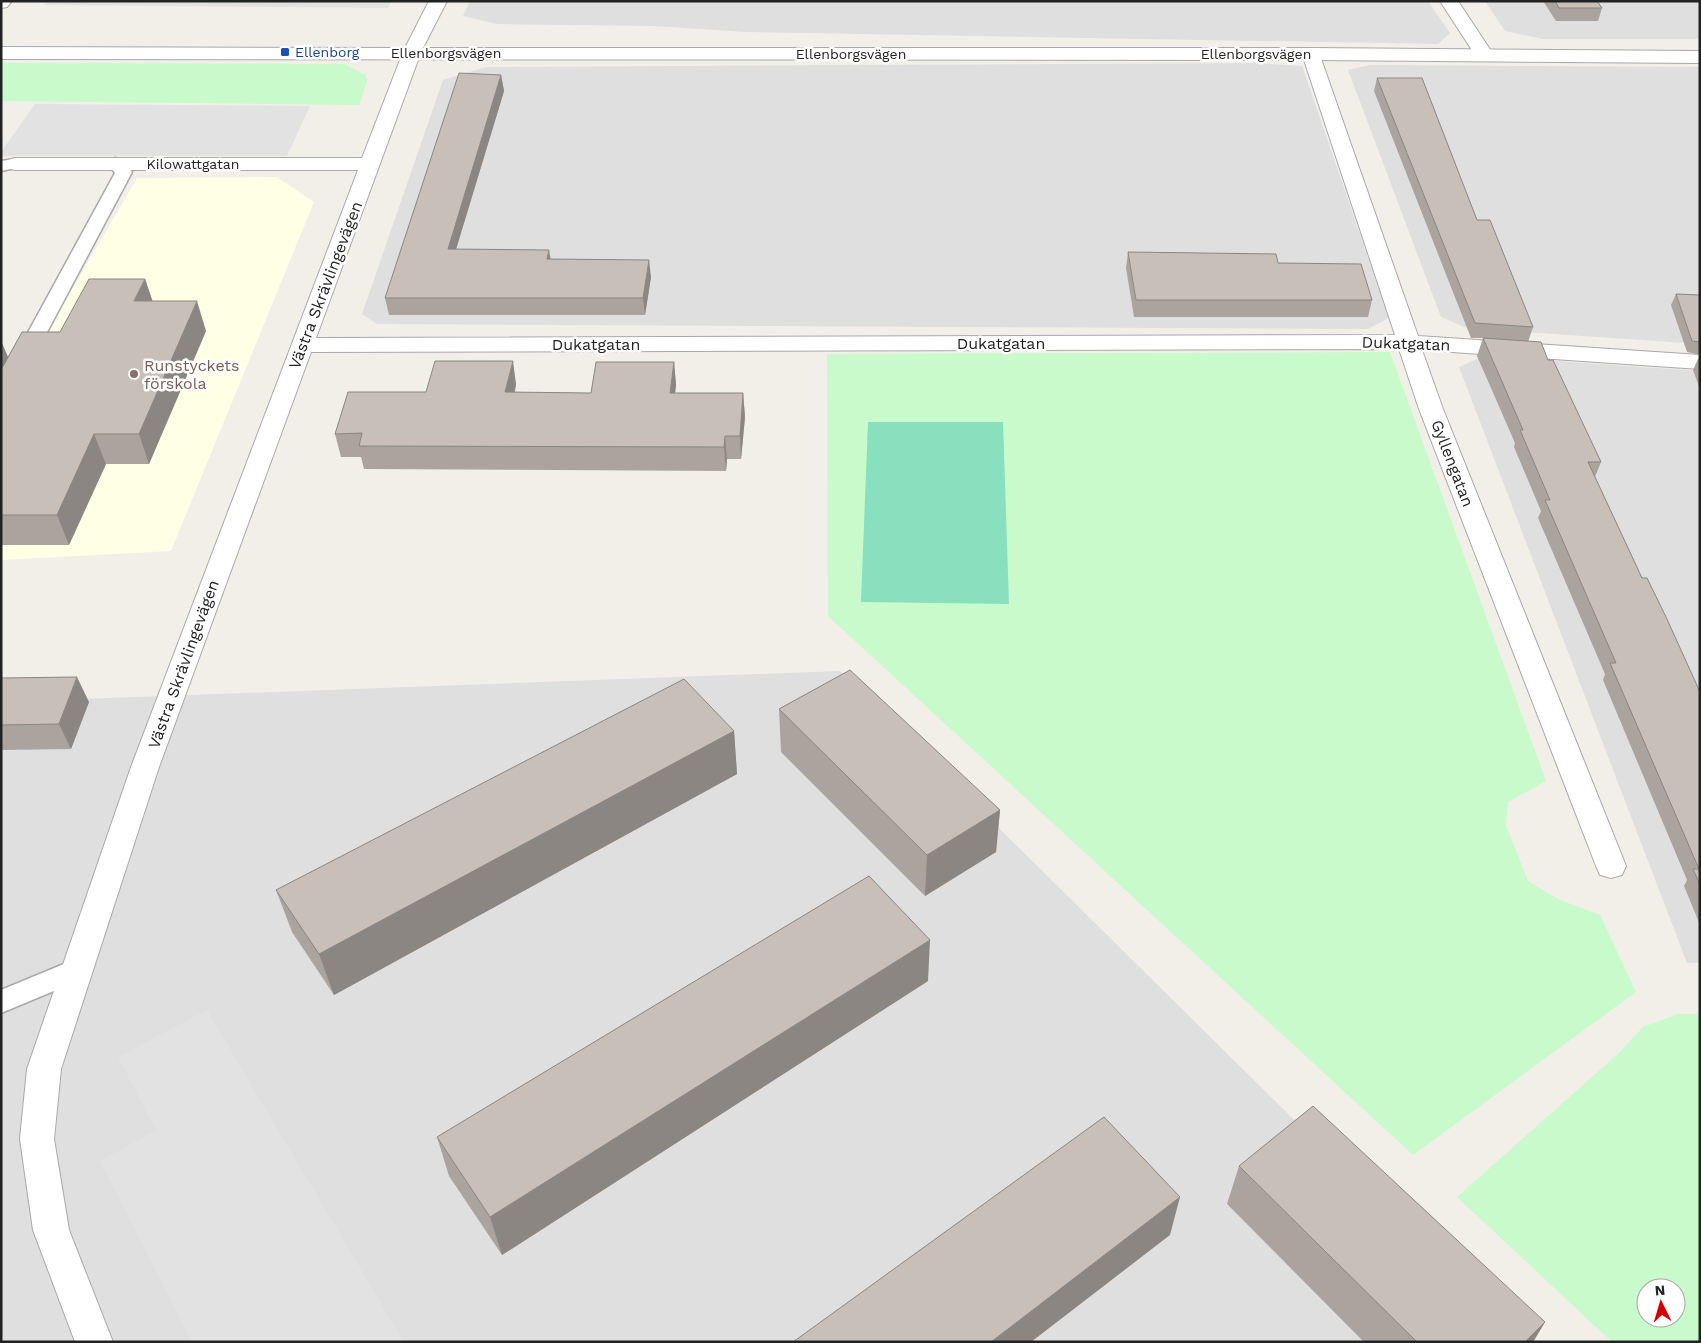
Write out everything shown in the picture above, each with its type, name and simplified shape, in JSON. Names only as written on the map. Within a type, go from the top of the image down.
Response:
[{"type":"street","name":"Västra Skrävlingevägen","points":[[94,1342],[51,1230],[37,1139],[44,1069],[145,767],[301,344],[412,52],[438,1]]},
{"type":"street","points":[[1449,1],[1486,57]]},
{"type":"street","name":"Ellenborgsvägen","points":[[1,52],[1311,54],[1486,57],[1700,57]]},
{"type":"street","name":"Gyllengatan","points":[[1311,54],[1431,408],[1611,866]]},
{"type":"street","name":"Kilowattgatan","points":[[8,165],[371,164]]},
{"type":"street","name":"Dukatgatan","points":[[301,344],[1409,342],[1700,362]]},
{"type":"lane","points":[[1,400],[124,172],[115,164]]},
{"type":"lane","points":[[1,1002],[76,970]]},
{"type":"shaded area","points":[[46,1],[391,1],[388,8],[44,5]]},
{"type":"shaded area","points":[[470,1],[1428,1],[1450,33],[1438,44],[745,32],[654,26],[497,24],[463,16]]},
{"type":"shaded area","points":[[1485,1],[1700,1],[1700,39],[1543,39],[1505,31]]},
{"type":"shaded area","points":[[1256,63],[1302,66],[1389,318],[1368,329],[377,324],[362,314],[443,80],[486,67]]},
{"type":"shaded area","points":[[1370,65],[1700,67],[1700,344],[1467,328],[1441,317],[1348,70]]},
{"type":"shaded area","points":[[35,104],[310,106],[287,156],[1,156],[1,152]]},
{"type":"shaded area","name":"Runstyckets förskola","points":[[277,177],[314,202],[171,551],[1,560],[1,412],[137,178]]},
{"type":"shaded area","points":[[1484,356],[1700,371],[1700,963],[1687,963],[1459,367]]},
{"type":"shaded area","points":[[840,671],[1519,1342],[1,1342],[1,702]]},
{"type":"shaded area","points":[[207,1010],[404,1342],[192,1342],[100,1161],[156,1130],[118,1057]]},
{"type":"green space","points":[[1,63],[344,64],[366,75],[367,82],[359,105],[1,101]]},
{"type":"green space","points":[[1390,352],[1546,781],[1508,802],[1506,825],[1528,881],[1560,900],[1600,915],[1636,992],[1413,1155],[828,616],[827,354]]},
{"type":"green space","points":[[868,422],[1003,422],[1009,604],[861,602]]},
{"type":"green space","points":[[1678,1014],[1700,1014],[1700,1342],[1612,1342],[1457,1197],[1619,1053],[1643,1027]]},
{"type":"building","points":[[1555,1],[1597,1],[1602,8],[1559,8]]},
{"type":"building","points":[[459,73],[501,75],[448,249],[549,250],[547,259],[649,260],[643,298],[385,298]]},
{"type":"building","points":[[1377,78],[1422,78],[1477,220],[1490,220],[1533,327],[1475,323]]},
{"type":"building","points":[[1128,252],[1276,254],[1278,263],[1361,264],[1372,300],[1136,300]]},
{"type":"building","points":[[89,279],[145,279],[134,301],[197,301],[139,434],[94,434],[57,515],[1,515],[1,370],[22,332],[60,332]]},
{"type":"building","points":[[1676,294],[1700,295],[1700,342],[1692,341]]},
{"type":"building","points":[[1483,338],[1541,342],[1548,360],[1553,360],[1601,462],[1588,462],[1642,578],[1647,578],[1666,617],[1700,692],[1700,885],[1693,869],[1699,869],[1610,663],[1616,663],[1545,500],[1550,500],[1520,430],[1523,430]]},
{"type":"building","points":[[435,361],[513,361],[505,392],[591,393],[596,362],[674,362],[670,393],[743,393],[740,436],[725,436],[724,447],[359,446],[362,433],[335,434],[348,392],[426,392]]},
{"type":"building","points":[[850,670],[1000,810],[927,855],[779,709]]},
{"type":"building","points":[[77,677],[59,724],[1,725],[1,678]]},
{"type":"building","points":[[684,679],[734,731],[319,954],[276,890]]},
{"type":"building","points":[[869,876],[930,940],[490,1217],[437,1137]]},
{"type":"building","points":[[1313,1106],[1545,1322],[1525,1342],[1417,1342],[1239,1166]]},
{"type":"building","points":[[1104,1117],[1180,1197],[991,1342],[793,1342]]},
{"type":"place","name":"Ellenborg","points":[[285,52]]},
{"type":"place","name":"Runstyckets förskola","points":[[134,374]]}]
